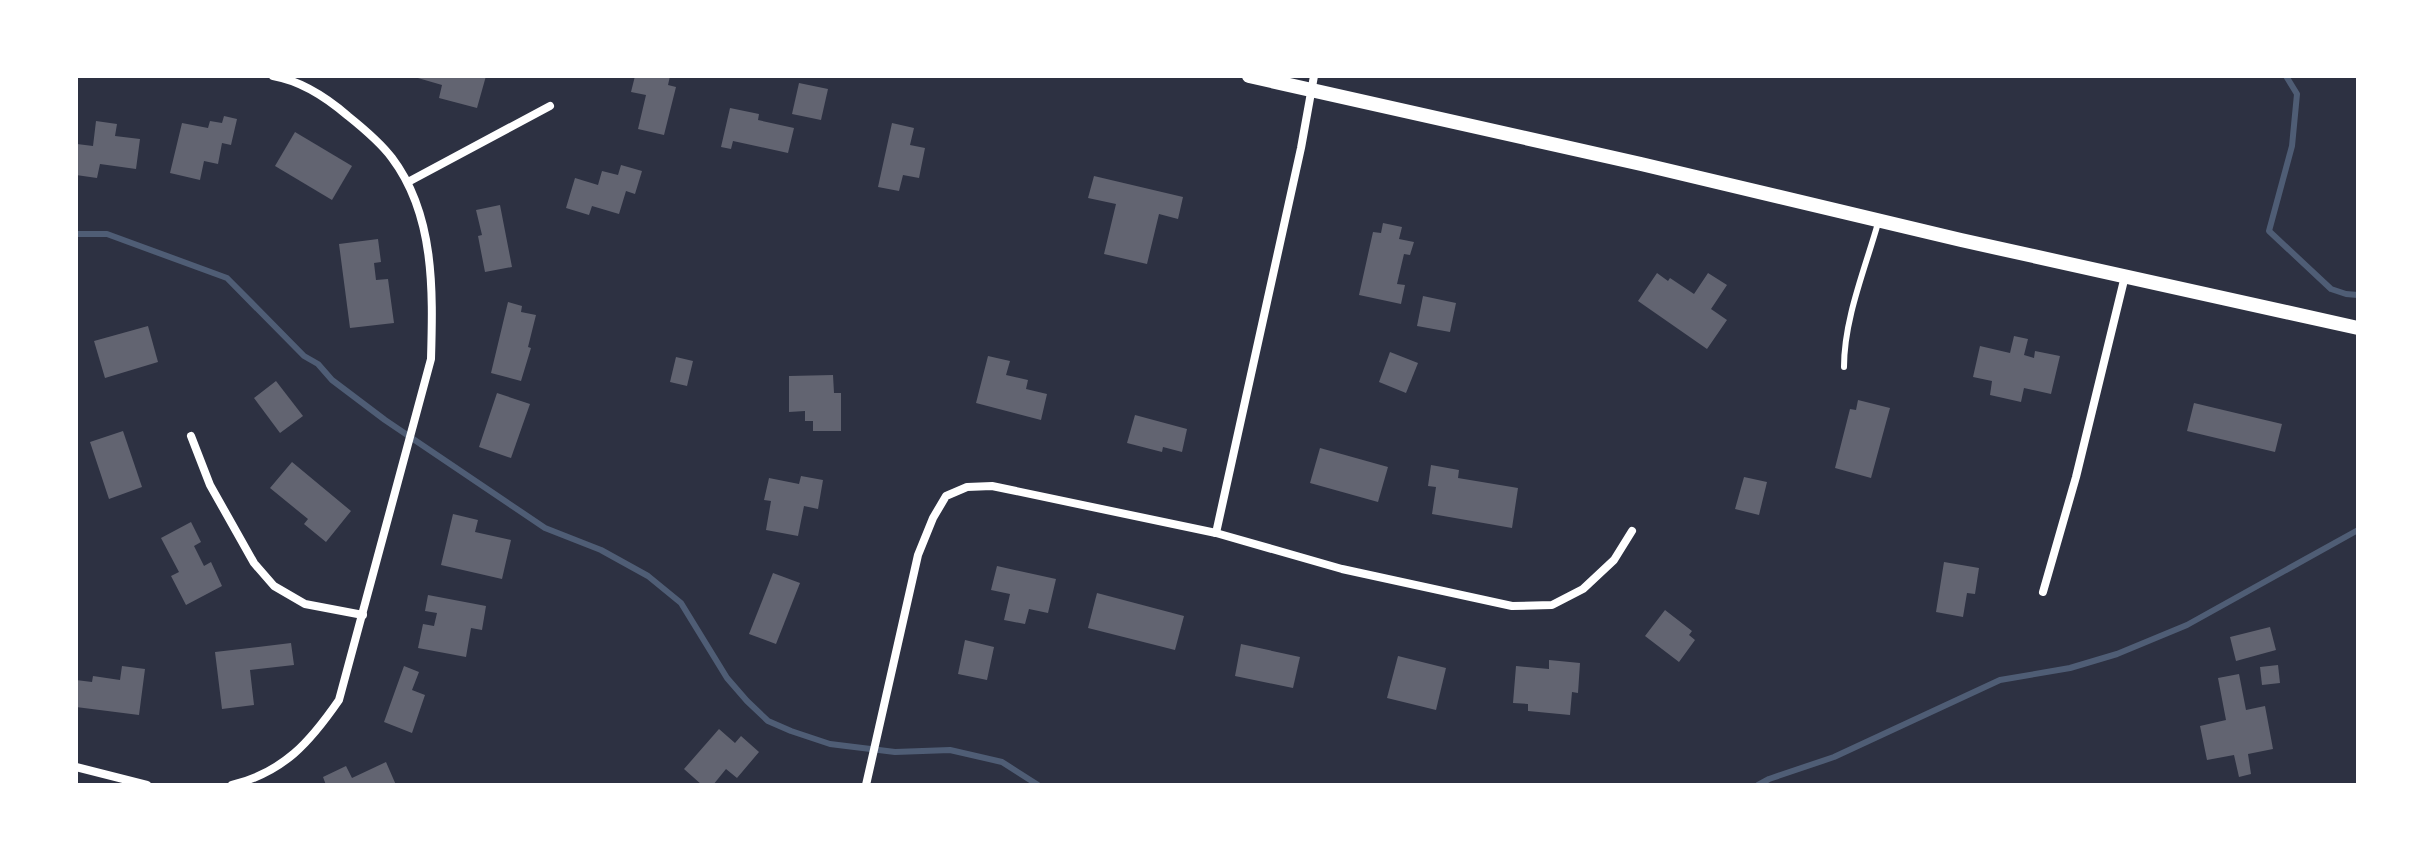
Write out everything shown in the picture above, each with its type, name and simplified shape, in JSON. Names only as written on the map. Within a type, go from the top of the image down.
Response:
[{"type":"street","points":[[232,785],[248,783],[287,762],[316,734],[339,700],[431,359],[433,305],[429,262],[421,217],[408,182],[391,156],[324,96],[286,78],[273,76]]},
{"type":"street","points":[[1249,76],[1312,83],[1961,240],[2358,328]]},
{"type":"street","points":[[1216,533],[1301,148],[1312,83]]},
{"type":"street","points":[[408,182],[550,106]]},
{"type":"street","points":[[2043,592],[2076,477],[2125,276]]},
{"type":"street","points":[[191,436],[210,485],[254,563],[274,586],[305,604],[363,615]]},
{"type":"street","points":[[866,785],[918,555],[946,496],[967,487],[992,486],[1216,533],[1342,569],[1512,606],[1552,605],[1583,589],[1614,560],[1632,531]]},
{"type":"street","points":[[76,767],[147,785]]},
{"type":"lane","points":[[1844,367],[1850,318],[1879,219]]},
{"type":"building","points":[[411,76],[486,76],[477,108],[439,98],[442,85]]},
{"type":"building","points":[[635,76],[670,76],[668,85],[676,87],[664,135],[638,129],[646,95],[631,92]]},
{"type":"building","points":[[799,83],[828,89],[821,120],[792,114]]},
{"type":"building","points":[[730,108],[759,114],[758,120],[794,128],[788,153],[733,141],[731,149],[721,147]]},
{"type":"building","points":[[224,116],[237,119],[231,145],[222,143],[218,164],[204,161],[200,180],[170,173],[182,123],[208,128],[210,121],[222,123]]},
{"type":"building","points":[[96,121],[117,124],[115,136],[140,139],[136,169],[100,164],[97,178],[76,175],[77,144],[93,146]]},
{"type":"building","points":[[892,123],[914,128],[910,145],[925,148],[919,178],[903,175],[899,191],[878,187]]},
{"type":"building","points":[[295,132],[352,166],[332,200],[275,166]]},
{"type":"building","points":[[621,165],[642,171],[635,194],[626,191],[619,214],[592,206],[589,215],[566,208],[575,178],[598,185],[602,171],[618,175]]},
{"type":"building","points":[[1094,176],[1183,197],[1178,219],[1159,214],[1147,264],[1104,254],[1116,204],[1088,198]]},
{"type":"building","points":[[500,205],[512,267],[485,272],[476,210]]},
{"type":"building","points":[[1383,223],[1402,227],[1399,239],[1414,242],[1410,255],[1404,254],[1397,284],[1405,285],[1401,304],[1359,295],[1373,232],[1381,233]]},
{"type":"building","points":[[378,239],[381,262],[374,263],[376,280],[388,279],[394,323],[350,328],[339,244]]},
{"type":"building","points":[[1657,273],[1694,294],[1708,273],[1727,285],[1711,309],[1727,320],[1707,349],[1638,301]]},
{"type":"building","points":[[1423,296],[1456,303],[1450,332],[1417,326]]},
{"type":"building","points":[[508,302],[522,306],[521,312],[536,315],[528,347],[531,348],[521,381],[491,373]]},
{"type":"building","points":[[148,326],[158,362],[105,378],[94,341]]},
{"type":"building","points":[[2014,336],[2028,339],[2024,355],[2034,358],[2035,351],[2060,356],[2051,394],[2024,388],[2021,402],[1990,395],[1992,381],[1973,377],[1980,346],[2010,353]]},
{"type":"building","points":[[1390,352],[1418,363],[1406,393],[1379,382]]},
{"type":"building","points":[[988,356],[1010,361],[1006,375],[1028,380],[1026,389],[1047,394],[1041,420],[976,403]]},
{"type":"building","points":[[676,357],[693,361],[687,386],[670,382]]},
{"type":"building","points":[[833,375],[834,393],[841,393],[841,431],[813,431],[813,421],[805,421],[805,411],[789,412],[789,376]]},
{"type":"building","points":[[276,381],[303,416],[280,433],[254,398]]},
{"type":"building","points":[[497,393],[530,404],[511,458],[479,447]]},
{"type":"building","points":[[1858,400],[1890,408],[1871,478],[1835,468],[1850,409],[1856,410]]},
{"type":"building","points":[[2194,403],[2282,424],[2275,452],[2187,431]]},
{"type":"building","points":[[1135,415],[1187,429],[1182,452],[1163,447],[1162,452],[1127,443]]},
{"type":"building","points":[[123,431],[142,487],[109,499],[90,442]]},
{"type":"building","points":[[1320,448],[1388,467],[1378,502],[1310,483]]},
{"type":"building","points":[[292,462],[351,511],[326,542],[304,524],[308,519],[270,488]]},
{"type":"building","points":[[1431,465],[1459,470],[1458,478],[1518,488],[1512,528],[1432,514],[1436,487],[1428,486]]},
{"type":"building","points":[[801,476],[823,480],[818,509],[804,506],[798,536],[766,530],[771,501],[764,500],[769,478],[799,484]]},
{"type":"building","points":[[1744,477],[1767,482],[1759,515],[1735,509]]},
{"type":"building","points":[[453,514],[478,520],[475,532],[511,540],[502,579],[441,565]]},
{"type":"building","points":[[191,522],[201,542],[194,546],[204,566],[211,562],[222,586],[186,605],[171,576],[179,572],[161,538]]},
{"type":"building","points":[[1944,562],[1979,568],[1975,594],[1967,593],[1963,617],[1936,612]]},
{"type":"building","points":[[997,566],[1056,579],[1048,613],[1029,609],[1025,624],[1004,620],[1010,594],[991,590]]},
{"type":"building","points":[[773,573],[800,583],[776,644],[749,634]]},
{"type":"building","points":[[1097,593],[1184,616],[1175,650],[1088,628]]},
{"type":"building","points":[[428,595],[486,606],[482,630],[471,628],[466,657],[418,648],[423,624],[434,626],[437,613],[425,611]]},
{"type":"building","points":[[1665,610],[1692,631],[1689,635],[1695,640],[1679,662],[1645,636]]},
{"type":"building","points":[[2270,627],[2276,650],[2236,661],[2230,637]]},
{"type":"building","points":[[965,640],[994,647],[987,680],[958,674]]},
{"type":"building","points":[[291,643],[294,665],[250,670],[254,705],[222,709],[215,652]]},
{"type":"building","points":[[1241,644],[1300,657],[1293,688],[1235,676]]},
{"type":"building","points":[[1398,656],[1446,668],[1436,710],[1387,698]]},
{"type":"building","points":[[1549,660],[1580,663],[1578,693],[1572,692],[1570,715],[1528,711],[1528,704],[1513,703],[1516,666],[1549,669]]},
{"type":"building","points":[[2278,665],[2280,683],[2262,685],[2260,667]]},
{"type":"building","points":[[122,666],[145,669],[139,715],[76,707],[76,680],[92,682],[93,676],[120,680]]},
{"type":"building","points":[[404,666],[419,672],[412,690],[425,695],[412,733],[384,722]]},
{"type":"building","points":[[2239,674],[2246,710],[2265,706],[2273,749],[2248,754],[2251,774],[2239,777],[2234,755],[2207,760],[2200,726],[2226,720],[2218,678]]},
{"type":"building","points":[[719,729],[735,743],[741,736],[759,752],[737,778],[726,769],[713,785],[702,785],[684,769]]},
{"type":"building","points":[[386,762],[396,785],[326,785],[323,777],[346,766],[352,778]]},
{"type":"waterway","points":[[2286,76],[2297,94],[2292,146],[2269,231],[2331,289],[2358,295]]},
{"type":"waterway","points":[[76,234],[107,234],[227,278],[304,356],[318,364],[332,380],[385,420],[545,528],[601,550],[648,576],[681,603],[727,678],[768,721],[830,744],[895,752],[950,750],[1002,762],[1038,785]]},
{"type":"waterway","points":[[1758,785],[1834,757],[2000,680],[2070,668],[2117,654],[2187,625],[2358,530]]}]
